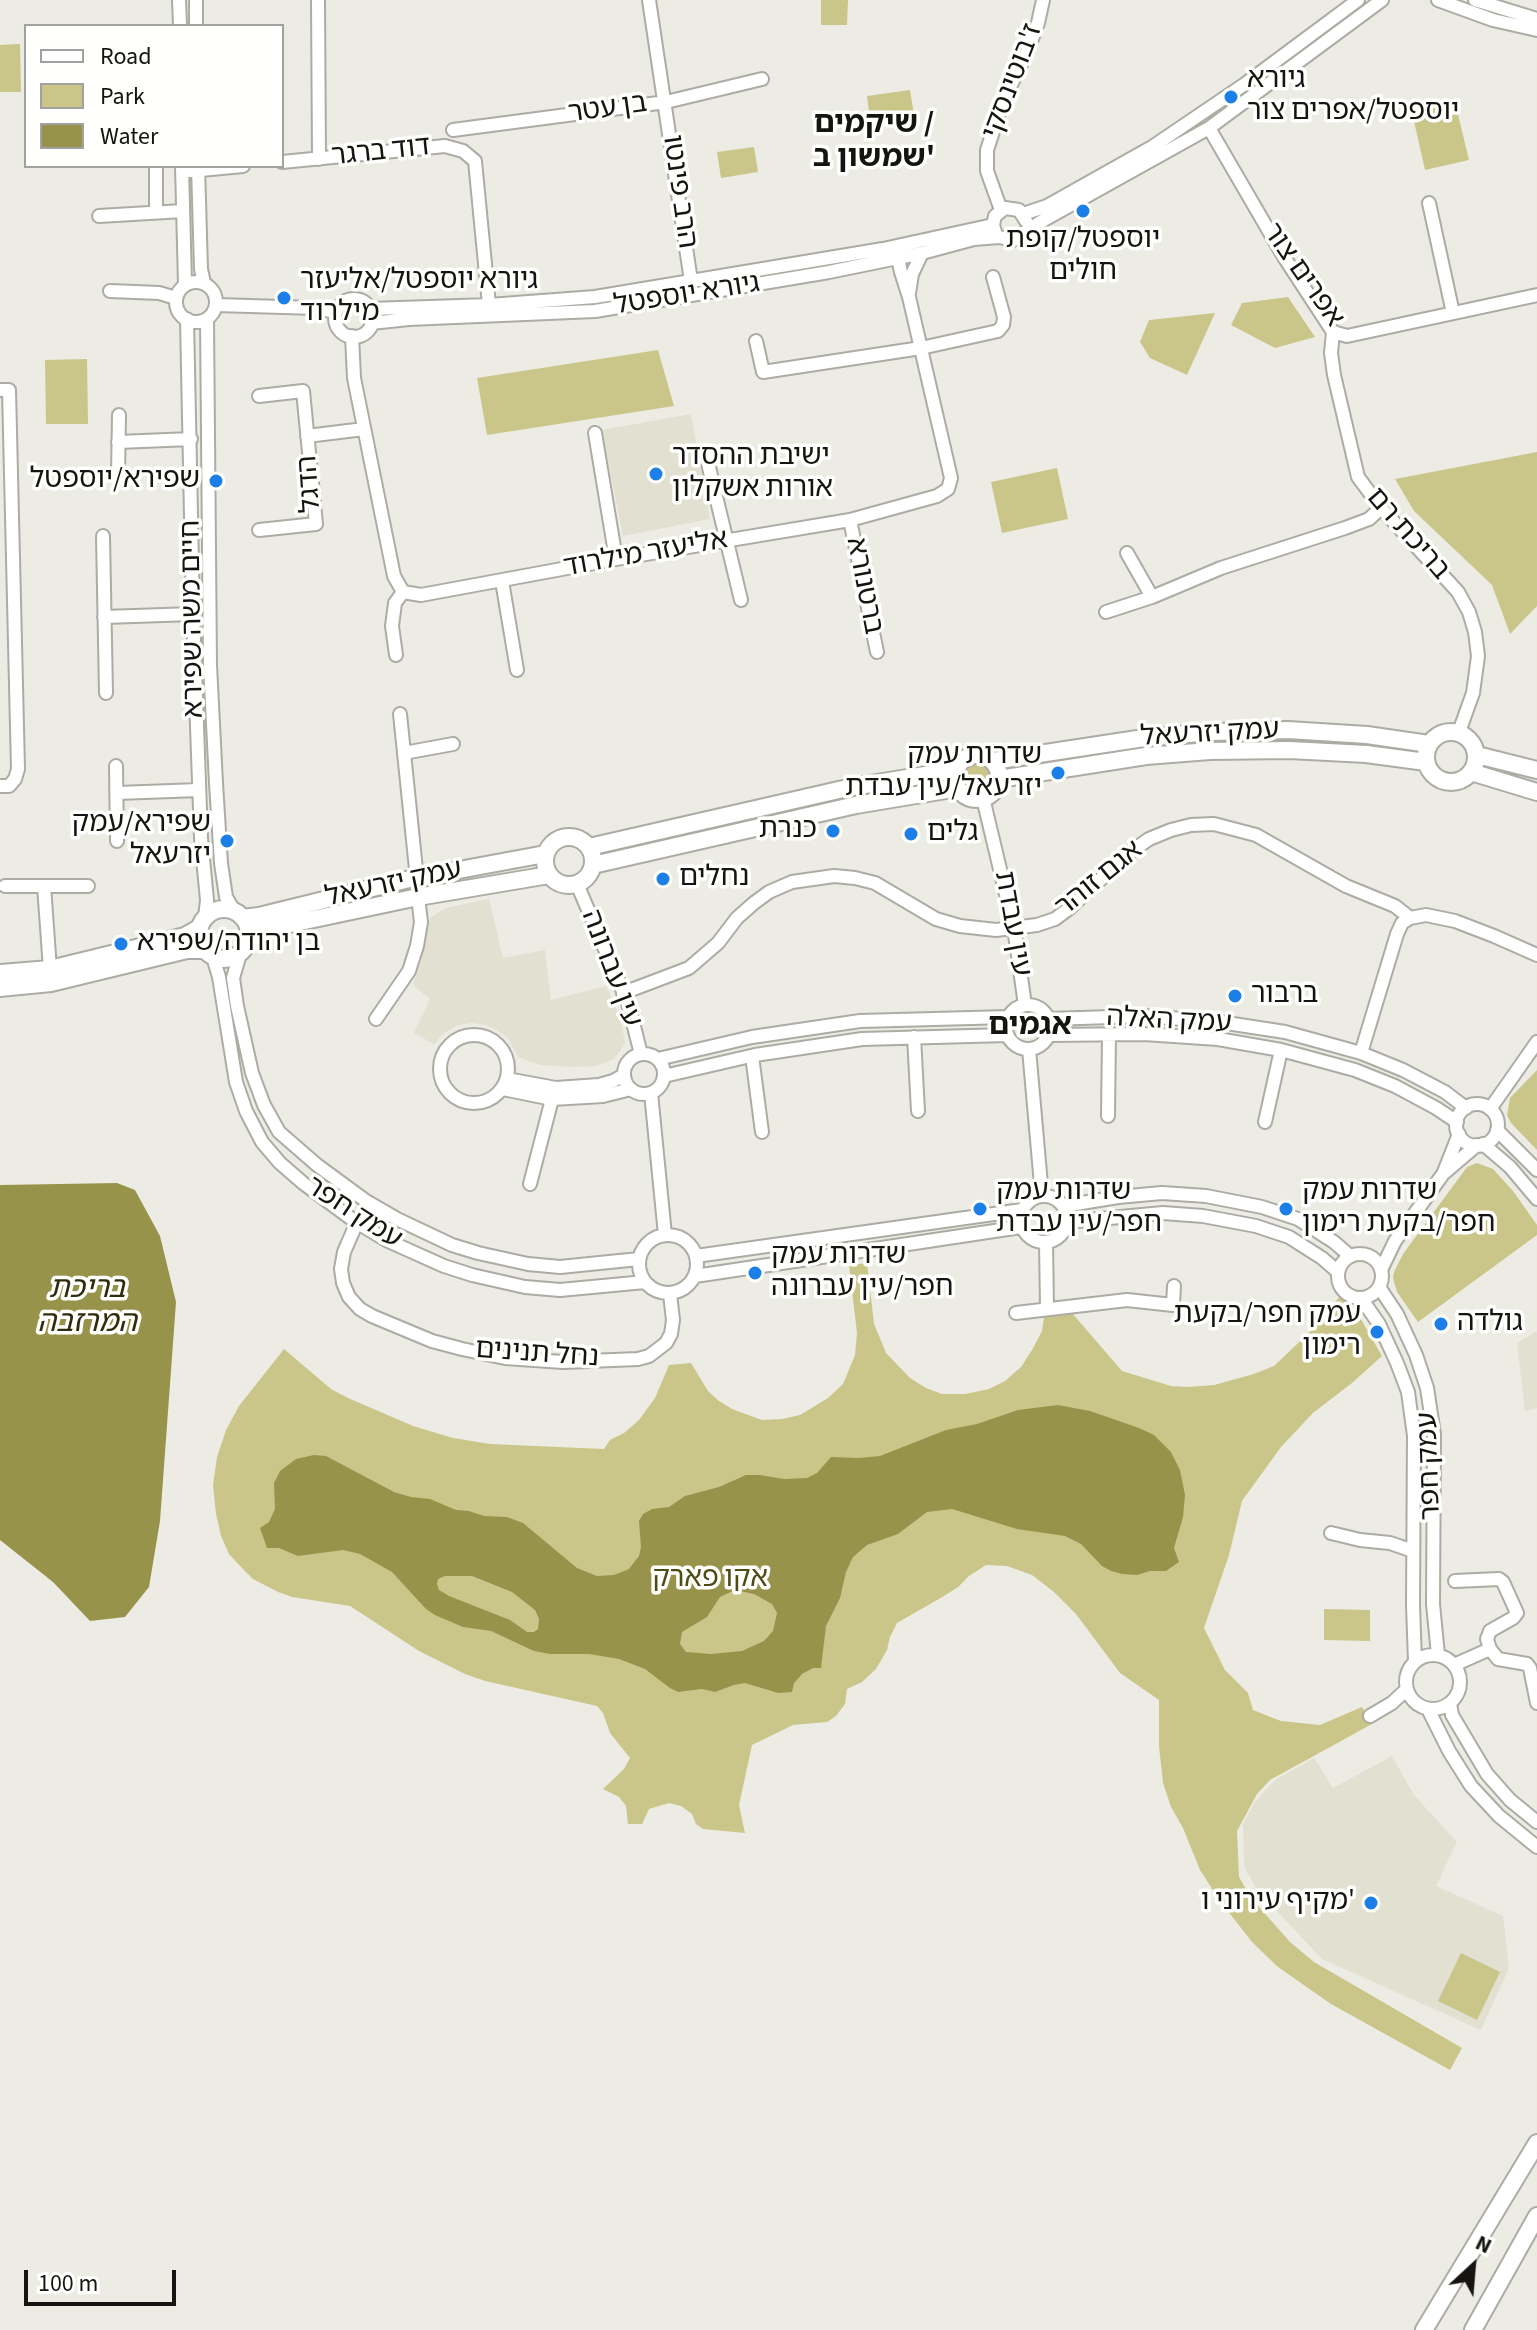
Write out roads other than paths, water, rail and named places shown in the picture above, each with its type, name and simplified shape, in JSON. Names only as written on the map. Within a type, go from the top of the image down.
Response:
[{"type":"main road","name":"עמק יזרעאל","points":[[993,761],[1144,738],[1210,732],[1288,730],[1367,735],[1429,744]]},
{"type":"main road","points":[[1459,732],[1471,741],[1477,755],[1476,764],[1460,781],[1446,782],[1433,775],[1426,762],[1426,753],[1429,744],[1439,734],[1459,732]]},
{"type":"main road","name":"עמק יזרעאל","points":[[999,779],[1146,756],[1210,751],[1289,750],[1366,754],[1426,762]]},
{"type":"main road","points":[[974,755],[993,761],[999,779],[994,791],[983,798],[969,797],[958,788],[956,770],[961,761],[974,755]]},
{"type":"main road","points":[[1477,755],[1537,770]]},
{"type":"main road","points":[[589,847],[852,787],[956,770]]},
{"type":"main road","points":[[1471,772],[1537,792]]},
{"type":"main road","points":[[593,865],[856,805],[958,788]]},
{"type":"main road","points":[[565,837],[578,838],[589,847],[593,865],[588,877],[577,884],[565,885],[549,875],[545,867],[545,854],[553,843],[565,837]]},
{"type":"main road","name":"עמק יזרעאל","points":[[238,914],[259,916],[417,879],[545,854]]},
{"type":"main road","name":"עמק יזרעאל","points":[[249,935],[418,897],[549,875]]},
{"type":"main road","points":[[0,973],[50,969],[185,936],[216,910],[238,914],[248,926],[246,946],[240,954],[227,959],[187,950],[51,983],[0,988]]},
{"type":"main road","points":[[202,923],[199,940],[209,954]]},
{"type":"main road","points":[[1424,2330],[1537,2143]]},
{"type":"main road","points":[[1473,2330],[1537,2216]]},
{"type":"street","points":[[179,0],[180,24]]},
{"type":"street","points":[[196,0],[196,24]]},
{"type":"street","points":[[318,0],[319,159]]},
{"type":"street","name":"הרב פינטו","points":[[649,0],[691,281]]},
{"type":"street","name":"ז'בוטינסקי","points":[[1001,210],[987,171],[987,150],[1003,101],[1038,23],[1043,0]]},
{"type":"street","points":[[1023,214],[1047,206],[1152,147],[1245,84],[1358,0]]},
{"type":"street","points":[[1024,232],[1026,223],[1023,214],[1015,208],[1001,210],[995,216],[996,231],[1013,240],[1209,128],[1382,0]]},
{"type":"street","points":[[1438,0],[1493,20],[1537,30]]},
{"type":"street","points":[[1475,0],[1537,19]]},
{"type":"street","name":"בן עטר","points":[[453,130],[666,102],[762,79]]},
{"type":"street","name":"אפרים צור","points":[[1209,128],[1284,257],[1333,332],[1347,336],[1537,295]]},
{"type":"street","name":"דוד ברגר","points":[[284,162],[445,146],[463,151],[475,161],[489,305]]},
{"type":"street","points":[[156,168],[156,212]]},
{"type":"street","points":[[198,168],[201,269],[204,283],[215,295],[216,305],[207,319],[197,321],[179,313],[176,298],[185,285],[182,169],[198,168]]},
{"type":"street","points":[[1429,203],[1453,313]]},
{"type":"street","points":[[99,216],[183,211]]},
{"type":"street","name":"גיורא יוספטל","points":[[370,309],[595,297],[900,252],[922,253],[996,231]]},
{"type":"street","name":"גיורא יוספטל","points":[[371,323],[595,311],[799,277],[996,231]]},
{"type":"street","name":"אליעזר מילרוד","points":[[403,592],[421,595],[850,520],[937,496],[948,489],[951,478],[900,252]]},
{"type":"street","name":"אליעזר מילרוד","points":[[909,297],[912,274],[922,253]]},
{"type":"street","points":[[756,341],[763,372],[921,348],[998,331],[1004,317],[993,277]]},
{"type":"street","points":[[185,285],[204,283]]},
{"type":"street","points":[[110,291],[159,293],[176,298]]},
{"type":"street","points":[[355,299],[370,309],[371,323],[366,332],[346,335],[335,323],[336,312],[343,302],[355,299]]},
{"type":"street","points":[[216,305],[316,308],[336,312]]},
{"type":"street","name":"חיים משה שפירא","points":[[187,319],[199,790],[207,900],[202,923]]},
{"type":"street","name":"חיים משה שפירא","points":[[207,319],[210,665],[214,754],[226,897],[238,914]]},
{"type":"street","name":"בריכת רם","points":[[1333,332],[1331,353],[1334,375],[1358,477],[1381,508],[1458,592],[1469,612],[1478,656],[1473,693],[1459,732]]},
{"type":"street","points":[[352,336],[354,378],[364,429],[394,576],[403,592],[395,603],[392,626],[396,655]]},
{"type":"street","points":[[0,390],[9,390],[6,534],[18,769],[9,786],[0,786]]},
{"type":"street","name":"הדגל","points":[[259,396],[303,391],[316,524],[259,530]]},
{"type":"street","points":[[118,474],[119,415]]},
{"type":"street","name":"הדגל","points":[[307,436],[364,429]]},
{"type":"street","points":[[595,433],[616,559]]},
{"type":"street","points":[[118,442],[191,439]]},
{"type":"street","points":[[706,455],[741,600]]},
{"type":"street","points":[[1106,612],[1152,597],[1221,568],[1369,519],[1381,508]]},
{"type":"street","name":"ברטנורא","points":[[850,520],[877,652]]},
{"type":"street","points":[[103,536],[106,693]]},
{"type":"street","points":[[1127,553],[1152,597]]},
{"type":"street","points":[[502,581],[517,670]]},
{"type":"street","points":[[104,617],[193,614]]},
{"type":"street","points":[[400,714],[417,879]]},
{"type":"street","points":[[404,753],[453,744]]},
{"type":"street","points":[[116,766],[117,841]]},
{"type":"street","points":[[117,793],[199,790]]},
{"type":"street","name":"עין עבדת","points":[[983,798],[1014,928],[1025,1005]]},
{"type":"street","name":"אגם זוהר","points":[[623,993],[689,968],[718,943],[737,918],[754,903],[792,882],[813,877],[855,878],[875,883],[936,919],[960,926],[987,930],[1037,925],[1055,919],[1149,839],[1191,825],[1214,824],[1256,835],[1346,886],[1395,906],[1410,918]]},
{"type":"street","name":"עין עברונה","points":[[577,884],[628,1003],[641,1054]]},
{"type":"street","points":[[5,886],[88,886]]},
{"type":"street","points":[[44,886],[50,969]]},
{"type":"street","points":[[376,1019],[409,971],[421,922],[418,897]]},
{"type":"street","points":[[1361,1053],[1397,934],[1402,923],[1410,918],[1434,916],[1455,921],[1537,955]]},
{"type":"street","name":"עמק חפר","points":[[209,954],[219,977],[236,1082],[246,1111],[262,1142],[303,1183],[386,1240],[444,1266],[500,1282],[560,1290],[645,1282]]},
{"type":"street","name":"עמק חפר","points":[[240,954],[233,978],[252,1073],[264,1105],[279,1132],[317,1165],[366,1201],[397,1219],[452,1245],[478,1253],[528,1264],[560,1267],[639,1259]]},
{"type":"street","points":[[1025,1005],[1039,1008],[1048,1019],[1048,1035],[1041,1044],[1029,1049],[1019,1047],[1007,1035],[1008,1017],[1017,1007],[1025,1005]]},
{"type":"street","name":"עמק האלה","points":[[1048,1019],[1144,1016],[1220,1022],[1285,1032],[1361,1053],[1403,1070],[1445,1092],[1466,1108]]},
{"type":"street","points":[[658,1059],[752,1037],[860,1021],[1008,1017]]},
{"type":"street","name":"עמק האלה","points":[[1048,1035],[1144,1034],[1218,1039],[1281,1050],[1355,1070],[1382,1081],[1436,1108],[1458,1128]]},
{"type":"street","points":[[505,1084],[507,1059],[493,1040],[470,1035],[459,1038],[449,1045],[443,1055],[441,1078],[446,1089],[464,1102],[476,1104],[487,1101],[505,1084],[556,1088],[599,1085],[624,1075]]},
{"type":"street","points":[[664,1076],[752,1056],[862,1039],[1007,1035]]},
{"type":"street","points":[[1108,1116],[1109,1035]]},
{"type":"street","points":[[914,1037],[918,1111]]},
{"type":"street","points":[[1490,1109],[1537,1042]]},
{"type":"street","points":[[1029,1049],[1042,1196]]},
{"type":"street","points":[[1265,1122],[1281,1050]]},
{"type":"street","points":[[650,1054],[658,1059],[664,1070],[660,1087],[651,1093],[639,1093],[626,1084],[624,1075],[630,1059],[650,1054]]},
{"type":"street","points":[[752,1056],[762,1132]]},
{"type":"street","points":[[505,1084],[552,1099],[603,1096],[631,1089]]},
{"type":"street","points":[[651,1093],[665,1235]]},
{"type":"street","points":[[530,1184],[552,1099]]},
{"type":"street","points":[[1381,1270],[1369,1256],[1357,1254],[1345,1260],[1338,1272],[1338,1279],[1344,1291],[1355,1297],[1369,1296],[1379,1287],[1381,1270],[1395,1241],[1443,1174],[1492,1139],[1497,1130],[1497,1118],[1490,1109],[1480,1104],[1461,1112],[1443,1174]]},
{"type":"street","points":[[1458,1128],[1464,1141],[1480,1145],[1510,1167],[1537,1199]]},
{"type":"street","points":[[1497,1130],[1537,1170]]},
{"type":"street","points":[[1063,1206],[1162,1193],[1206,1196],[1262,1207],[1298,1219],[1350,1256]]},
{"type":"street","points":[[1042,1196],[1055,1198],[1063,1206],[1067,1222],[1058,1238],[1046,1242],[1034,1240],[1021,1227],[1022,1210],[1030,1200],[1042,1196]]},
{"type":"street","points":[[696,1256],[1022,1210]]},
{"type":"street","points":[[1067,1222],[1163,1213],[1203,1216],[1256,1226],[1289,1237],[1338,1272]]},
{"type":"street","name":"נחל תנינים","points":[[357,1222],[344,1252],[341,1269],[349,1297],[372,1316],[432,1341],[462,1349],[536,1361],[638,1359],[649,1356],[666,1343],[671,1334],[670,1294]]},
{"type":"street","points":[[695,1276],[1021,1227]]},
{"type":"street","points":[[665,1235],[685,1240],[696,1256],[695,1276],[685,1289],[670,1294],[652,1289],[645,1282],[639,1259],[645,1245],[665,1235]]},
{"type":"street","points":[[1369,1256],[1395,1241]]},
{"type":"street","points":[[1046,1242],[1047,1308]]},
{"type":"street","points":[[1016,1313],[1127,1300],[1173,1305],[1174,1286]]},
{"type":"street","name":"עמק חפר","points":[[1379,1287],[1397,1314],[1427,1388],[1434,1434],[1433,1604],[1438,1655]]},
{"type":"street","name":"עמק חפר","points":[[1361,1298],[1379,1324],[1408,1392],[1414,1436],[1415,1662]]},
{"type":"street","points":[[1331,1533],[1390,1543],[1413,1551]]},
{"type":"street","points":[[1390,1543],[1413,1534]]},
{"type":"street","points":[[1455,1581],[1499,1579],[1507,1589],[1517,1613],[1487,1634],[1490,1649],[1498,1659],[1527,1664],[1537,1703]]},
{"type":"street","points":[[1454,1665],[1490,1649]]},
{"type":"street","points":[[1428,1709],[1450,1703],[1459,1689],[1459,1673],[1454,1665],[1438,1655],[1426,1656],[1415,1662],[1407,1676],[1407,1689],[1414,1701],[1428,1709],[1471,1786],[1499,1816],[1537,1847]]},
{"type":"street","points":[[1370,1716],[1392,1703],[1407,1689]]},
{"type":"street","points":[[1392,1703],[1414,1701]]},
{"type":"street","points":[[1450,1703],[1452,1715],[1487,1774],[1510,1800],[1536,1819]]},
{"type":"water","name":"בריכת המרזבה","points":[[117,1183],[135,1190],[160,1236],[176,1302],[160,1521],[149,1587],[125,1617],[90,1621],[53,1582],[0,1540],[0,1185]]},
{"type":"water","points":[[1058,1405],[1090,1411],[1154,1435],[1171,1452],[1180,1470],[1185,1495],[1183,1517],[1174,1548],[1179,1562],[1166,1571],[1122,1574],[1102,1566],[1081,1544],[1065,1536],[1017,1529],[952,1509],[927,1512],[898,1534],[867,1545],[853,1557],[840,1598],[826,1626],[821,1668],[813,1668],[802,1674],[794,1683],[792,1692],[778,1693],[745,1683],[715,1692],[702,1689],[678,1692],[645,1669],[619,1659],[534,1651],[491,1631],[463,1627],[435,1615],[392,1572],[360,1554],[343,1550],[298,1556],[279,1548],[267,1548],[260,1528],[269,1522],[275,1509],[274,1483],[280,1471],[296,1459],[326,1456],[394,1492],[430,1499],[456,1510],[507,1517],[523,1523],[577,1568],[597,1576],[614,1575],[629,1569],[639,1556],[639,1521],[643,1514],[652,1509],[669,1507],[685,1496],[719,1487],[746,1475],[807,1478],[817,1473],[831,1457],[880,1456],[946,1430],[977,1424],[1018,1410]],"holes":[[[472,1576],[512,1592],[535,1610],[539,1619],[538,1629],[527,1632],[510,1620],[449,1596],[439,1590],[437,1584],[438,1579]],[[735,1590],[754,1594],[772,1604],[777,1613],[773,1631],[764,1641],[742,1651],[711,1654],[686,1652],[680,1644],[682,1632],[707,1617],[720,1597]]]},
{"type":"place","name":"גיורא יוספטל/אפרים צור","points":[[1231,97]]},
{"type":"place","name":"יוספטל/קופת חולים","points":[[1083,211]]},
{"type":"place","name":"גיורא יוספטל/אליעזר מילרוד","points":[[284,298]]},
{"type":"place","name":"ישיבת ההסדר אורות אשקלון","points":[[656,474]]},
{"type":"place","name":"שפירא/יוספטל","points":[[216,481]]},
{"type":"place","name":"שדרות עמק יזרעאל/עין עבדת","points":[[1058,773]]},
{"type":"place","name":"כנרת","points":[[833,831]]},
{"type":"place","name":"גלים","points":[[911,834]]},
{"type":"place","name":"שפירא/עמק יזרעאל","points":[[227,841]]},
{"type":"place","name":"נחלים","points":[[663,879]]},
{"type":"place","name":"בן יהודה/שפירא","points":[[121,944]]},
{"type":"place","name":"ברבור","points":[[1235,996]]},
{"type":"place","name":"שדרות עמק חפר/עין עבדת","points":[[980,1209]]},
{"type":"place","name":"שדרות עמק חפר/בקעת רימון","points":[[1286,1209]]},
{"type":"place","name":"שדרות עמק חפר/עין עברונה","points":[[755,1273]]},
{"type":"place","name":"גולדה","points":[[1441,1324]]},
{"type":"place","name":"עמק חפר/בקעת רימון","points":[[1377,1332]]},
{"type":"place","name":"מקיף עירוני ו'","points":[[1371,1903]]},
{"type":"district","name":"שיקמים / שמשון ב'","points":[[874,142]]},
{"type":"district","name":"אגמים","points":[[1030,1027]]},
{"type":"park label","name":"אקו פארק","points":[[710,1580]]}]
